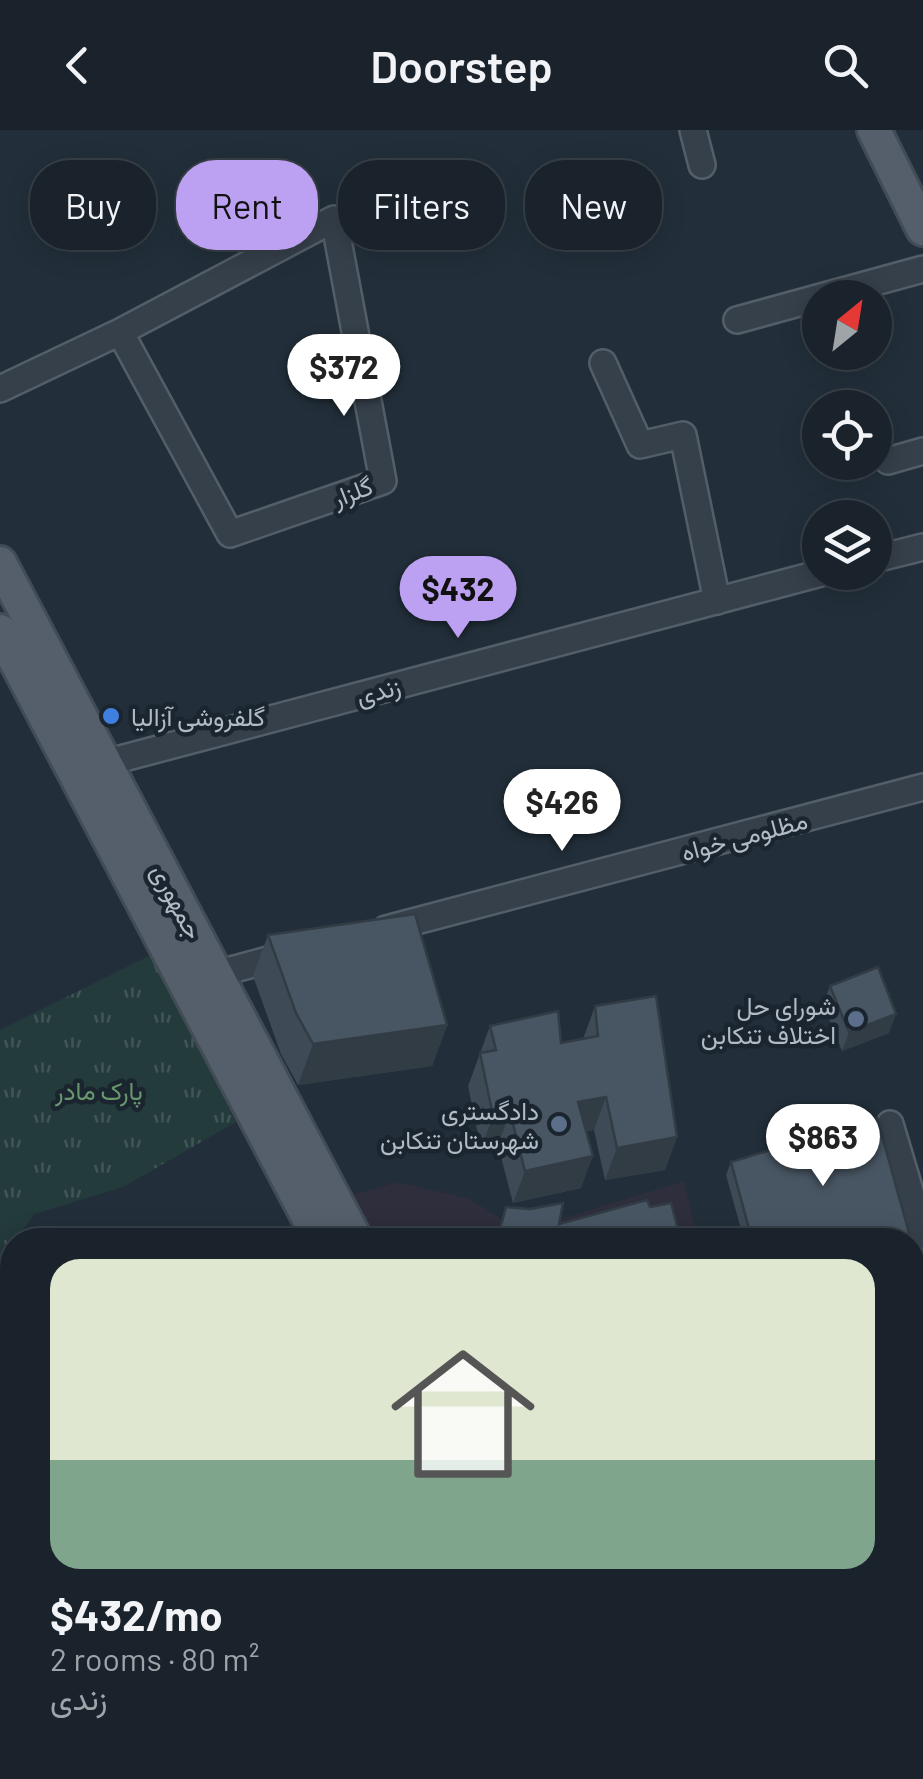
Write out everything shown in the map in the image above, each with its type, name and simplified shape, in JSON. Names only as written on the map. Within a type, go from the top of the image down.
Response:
[{"type":"main road","points":[[874,130],[923,228]]},
{"type":"main road","name":"جمهوری","points":[[0,562],[350,1228]]},
{"type":"main road","name":"جمهوری","points":[[0,631],[314,1228]]},
{"type":"street","points":[[693,130],[702,165]]},
{"type":"street","name":"گلزار","points":[[0,389],[120,332],[334,219],[383,480],[230,534],[120,332]]},
{"type":"street","points":[[738,320],[923,269]]},
{"type":"street","points":[[603,363],[640,445],[683,435],[716,601]]},
{"type":"street","points":[[892,460],[923,451]]},
{"type":"street","points":[[892,555],[923,547]]},
{"type":"street","name":"زندی","points":[[105,762],[802,578]]},
{"type":"street","name":"مظلومی خواه","points":[[369,934],[923,787]]},
{"type":"street","points":[[216,974],[312,949]]},
{"type":"street","points":[[890,1124],[921,1228]]},
{"type":"shaded area","points":[[684,1181],[695,1228],[531,1228]]},
{"type":"shaded area","points":[[398,1182],[470,1199],[516,1228],[350,1228],[335,1200]]},
{"type":"green space","name":"پارک مادر","points":[[151,955],[236,1122],[123,1187],[34,1214],[24,1228],[0,1228],[0,1030]]},
{"type":"building","points":[[415,914],[447,1025],[313,1044],[296,1013],[268,935]]},
{"type":"building","points":[[878,967],[896,1014],[849,1032],[830,986]]},
{"type":"building","points":[[656,996],[677,1137],[617,1148],[606,1097],[578,1102],[593,1156],[525,1171],[510,1112],[493,1116],[480,1053],[496,1050],[490,1026],[558,1011],[561,1043],[598,1036],[595,1006]]},
{"type":"building","points":[[877,1118],[908,1228],[749,1228],[731,1162]]},
{"type":"building","points":[[647,1200],[650,1207],[671,1203],[678,1228],[500,1228],[506,1207],[530,1209],[563,1203],[559,1224]]},
{"type":"place","name":"گلفروشی آزالیا","points":[[111,716]]},
{"type":"place","name":"شورای حل اختلاف تنکابن","points":[[856,1019]]},
{"type":"place","name":"دادگستری شهرستان تنکابن","points":[[559,1124]]}]
